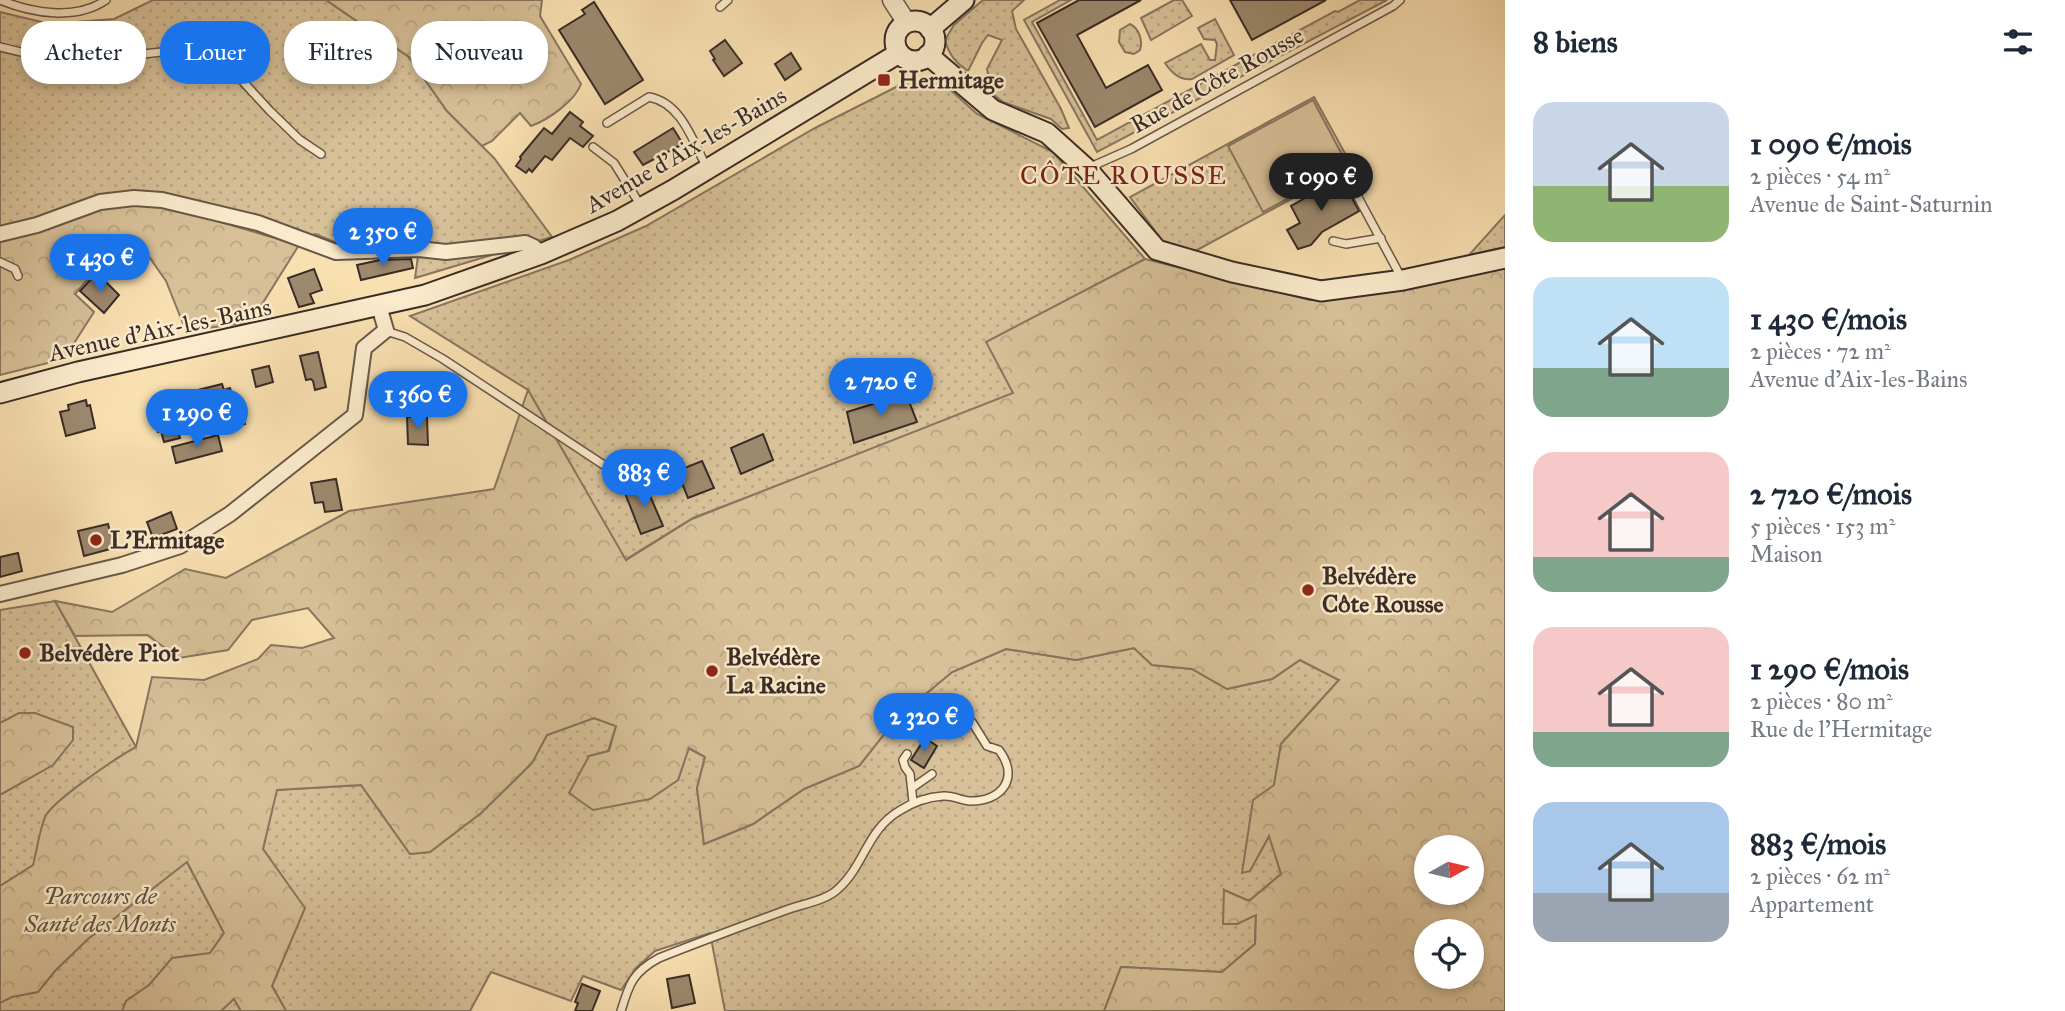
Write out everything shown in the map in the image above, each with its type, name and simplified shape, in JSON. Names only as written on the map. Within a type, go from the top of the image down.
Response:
[{"type":"main road","points":[[930,29],[964,0]]},
{"type":"main road","points":[[916,22],[930,29],[934,44],[928,55],[911,61],[899,53],[895,42],[899,29],[907,23],[916,22]]},
{"type":"main road","name":"Avenue d'Aix-les-Bains","points":[[0,393],[78,372],[425,295],[541,254],[642,207],[899,53]]},
{"type":"main road","points":[[928,55],[993,110],[1047,133],[1087,169],[1157,250],[1232,272],[1321,291],[1403,280],[1505,258]]},
{"type":"street","points":[[892,0],[907,23]]},
{"type":"street","points":[[0,234],[37,225],[100,202],[134,198],[162,200],[258,223],[336,252],[419,248],[446,252],[525,243],[541,254]]},
{"type":"street","points":[[0,594],[122,565],[180,546],[230,514],[355,415],[364,348],[386,330],[379,306]]},
{"type":"lane","points":[[0,0],[46,12],[68,12],[97,7],[106,0]]},
{"type":"lane","points":[[720,7],[728,0]]},
{"type":"lane","name":"Rue de Côte Rousse","points":[[1087,169],[1131,149],[1400,0]]},
{"type":"lane","points":[[0,47],[79,66],[171,51],[212,56],[225,62],[280,121],[300,140],[321,154]]},
{"type":"lane","points":[[607,123],[649,97],[660,99],[680,116],[708,169]]},
{"type":"lane","points":[[593,147],[614,163],[642,207]]},
{"type":"lane","points":[[1345,173],[1403,280]]},
{"type":"lane","points":[[1333,241],[1346,244],[1381,238]]},
{"type":"lane","points":[[0,262],[15,269],[18,276]]},
{"type":"lane","points":[[386,330],[405,337],[443,359],[625,480]]},
{"type":"lane","points":[[621,1011],[629,985],[642,968],[650,963],[836,892],[857,868],[870,838],[894,814],[913,802],[947,796],[968,801],[990,799],[1004,786],[1009,776],[1004,757],[999,750],[987,746],[972,722]]},
{"type":"lane","points":[[907,754],[903,760],[910,774],[913,802]]},
{"type":"lane","points":[[912,788],[932,774]]},
{"type":"green space","points":[[153,0],[326,0],[357,21],[284,21],[284,84],[397,84],[397,49],[411,60],[411,84],[428,84],[447,111],[494,158],[552,237],[415,278],[419,249],[342,245],[315,234],[299,245],[0,238],[0,12],[38,21],[21,21],[21,84],[146,84],[146,21],[88,21],[114,19]]},
{"type":"green space","points":[[326,0],[542,0],[540,16],[543,21],[411,21],[411,60],[397,49],[397,21],[357,21]]},
{"type":"green space","points":[[983,0],[1024,0],[1012,11],[1016,29],[1069,128],[1062,129],[1051,119],[1003,102],[994,95],[987,69],[1002,40],[988,35],[968,71],[951,54],[945,40],[954,25]]},
{"type":"green space","points":[[1060,0],[1071,0],[1032,22],[1097,140],[1335,11],[1338,12],[1360,0],[1387,0],[1097,152],[1024,20]]},
{"type":"green space","points":[[1174,0],[1182,0],[1192,16],[1151,40],[1141,18]]},
{"type":"green space","points":[[1215,19],[1234,55],[1192,79],[1176,75],[1165,63],[1201,44],[1210,60],[1215,60],[1215,40],[1204,39],[1198,28]]},
{"type":"green space","points":[[1130,24],[1136,28],[1141,39],[1140,50],[1134,54],[1125,52],[1119,42],[1120,30]]},
{"type":"green space","points":[[548,29],[581,84],[567,103],[545,119],[531,126],[520,113],[492,141],[482,146],[447,111],[428,84],[548,84]]},
{"type":"green space","points":[[935,76],[977,114],[1053,152],[1145,259],[987,342],[1014,394],[693,518],[625,560],[528,390],[410,316],[569,260],[646,226],[815,128],[904,83]]},
{"type":"green space","points":[[1314,97],[1352,166],[1188,255],[1167,247],[1130,197]]},
{"type":"green space","points":[[1313,100],[1348,166],[1263,212],[1228,146]]},
{"type":"green space","points":[[114,204],[169,207],[299,245],[251,322],[186,331],[166,281],[147,254],[119,278],[92,274],[75,294],[94,312],[64,359],[0,375],[0,238]]},
{"type":"green space","points":[[1505,215],[1505,247],[1469,255]]},
{"type":"green space","points":[[1145,259],[1310,300],[1505,268],[1505,1011],[1104,1011],[1121,967],[1222,972],[1255,944],[1256,915],[1237,924],[1223,924],[1224,890],[1249,901],[1281,874],[1269,836],[1250,871],[1242,873],[1253,800],[1274,785],[1281,744],[1339,680],[1300,660],[1272,679],[1227,689],[1192,669],[1152,665],[1134,648],[1076,660],[1006,649],[952,672],[897,718],[859,766],[804,789],[753,824],[704,844],[697,788],[705,757],[689,748],[678,780],[650,799],[593,810],[569,793],[589,756],[609,751],[616,726],[594,718],[547,735],[532,763],[481,813],[430,852],[410,854],[361,785],[277,790],[263,849],[305,908],[272,986],[286,1011],[241,1011],[234,999],[221,1011],[122,1011],[126,1001],[149,985],[172,958],[210,953],[224,933],[187,862],[88,939],[38,992],[12,997],[0,1003],[0,886],[33,865],[43,823],[50,810],[87,779],[136,747],[152,677],[204,680],[258,659],[271,645],[302,648],[334,638],[308,608],[252,620],[228,650],[179,658],[147,635],[75,636],[55,601],[112,612],[185,569],[226,578],[349,511],[494,489],[528,390],[626,560],[692,519],[1013,393],[986,342]]},
{"type":"green space","name":"Parcours de Santé des Monts","points":[[55,601],[136,747],[187,862],[224,933],[210,953],[241,1011],[0,1011],[0,610]]},
{"type":"green space","points":[[1134,648],[1152,665],[1192,669],[1227,689],[1272,679],[1300,660],[1339,680],[1281,744],[1274,785],[1250,870],[1270,835],[1281,874],[1249,901],[1224,890],[1237,924],[1256,914],[1255,944],[1222,972],[1121,967],[1104,1011],[725,1011],[710,933],[655,951],[636,968],[621,990],[583,976],[571,1001],[491,972],[470,1011],[286,1011],[272,986],[304,908],[263,849],[276,790],[361,785],[410,854],[430,852],[481,813],[532,763],[547,735],[594,718],[616,726],[608,751],[589,756],[678,780],[688,748],[705,757],[697,788],[704,844],[753,824],[804,789],[859,766],[897,718],[952,672],[1006,649],[1076,660]]},
{"type":"green space","points":[[19,713],[35,713],[73,727],[73,740],[53,765],[0,795],[0,723]]},
{"type":"building","points":[[1079,0],[1141,0],[1077,35],[1106,88],[1148,65],[1162,90],[1095,127],[1037,23]]},
{"type":"building","points":[[1230,0],[1326,0],[1252,40]]},
{"type":"building","points":[[594,2],[643,80],[605,104],[559,30],[585,14],[582,10]]},
{"type":"building","points":[[725,40],[742,63],[724,76],[710,51]]},
{"type":"building","points":[[791,53],[801,69],[785,80],[775,64]]},
{"type":"building","points":[[570,112],[583,122],[580,126],[593,136],[583,147],[570,138],[552,160],[545,156],[532,172],[529,169],[526,173],[516,166],[520,157],[544,128],[552,134]]},
{"type":"building","points":[[673,128],[683,144],[643,165],[634,152]]},
{"type":"building","points":[[1341,178],[1359,211],[1322,232],[1311,245],[1298,249],[1287,230],[1300,223],[1291,206]]},
{"type":"building","points":[[411,259],[413,268],[361,280],[357,265],[380,260]]},
{"type":"building","points":[[314,269],[322,290],[310,294],[314,303],[299,307],[288,278]]},
{"type":"building","points":[[93,277],[98,282],[102,278],[119,295],[104,313],[80,291]]},
{"type":"building","points":[[318,352],[326,387],[315,390],[313,381],[306,380],[300,356]]},
{"type":"building","points":[[269,366],[273,382],[256,387],[252,370]]},
{"type":"building","points":[[427,375],[430,394],[405,398],[402,378]]},
{"type":"building","points":[[222,384],[224,390],[230,388],[233,398],[237,397],[245,424],[220,431],[215,411],[175,421],[180,438],[164,442],[161,431],[158,432],[152,410],[156,405],[167,401],[166,398]]},
{"type":"building","points":[[902,395],[904,400],[908,399],[917,422],[854,443],[847,412]]},
{"type":"building","points":[[86,400],[87,406],[90,405],[95,428],[66,436],[60,412],[69,410],[68,405]]},
{"type":"building","points":[[407,417],[427,417],[428,445],[408,444]]},
{"type":"building","points":[[763,434],[773,460],[741,474],[731,448]]},
{"type":"building","points":[[218,435],[222,451],[176,463],[172,447]]},
{"type":"building","points":[[702,461],[714,488],[688,498],[677,471]]},
{"type":"building","points":[[336,479],[342,510],[325,512],[323,502],[315,503],[311,483]]},
{"type":"building","points":[[645,484],[663,526],[641,534],[625,493]]},
{"type":"building","points":[[171,512],[177,529],[153,538],[147,522]]},
{"type":"building","name":"L'Ermitage","points":[[108,524],[114,548],[84,556],[78,531]]},
{"type":"building","points":[[18,553],[22,571],[0,577],[0,557]]},
{"type":"building","points":[[925,738],[937,746],[924,768],[911,760]]},
{"type":"building","points":[[689,975],[695,1003],[672,1008],[667,979]]},
{"type":"building","points":[[582,984],[600,991],[592,1011],[575,1011],[578,1003],[575,1002]]},
{"type":"place","name":"Hermitage","points":[[884,80]]},
{"type":"place","name":"L'Ermitage","points":[[96,540]]},
{"type":"place","name":"Belvédère Côte Rousse","points":[[1308,590]]},
{"type":"place","name":"Belvédère Piot","points":[[25,653]]},
{"type":"place","name":"Belvédère La Racine","points":[[712,671]]},
{"type":"district","name":"CÔTE ROUSSE","points":[[1124,175]]}]
